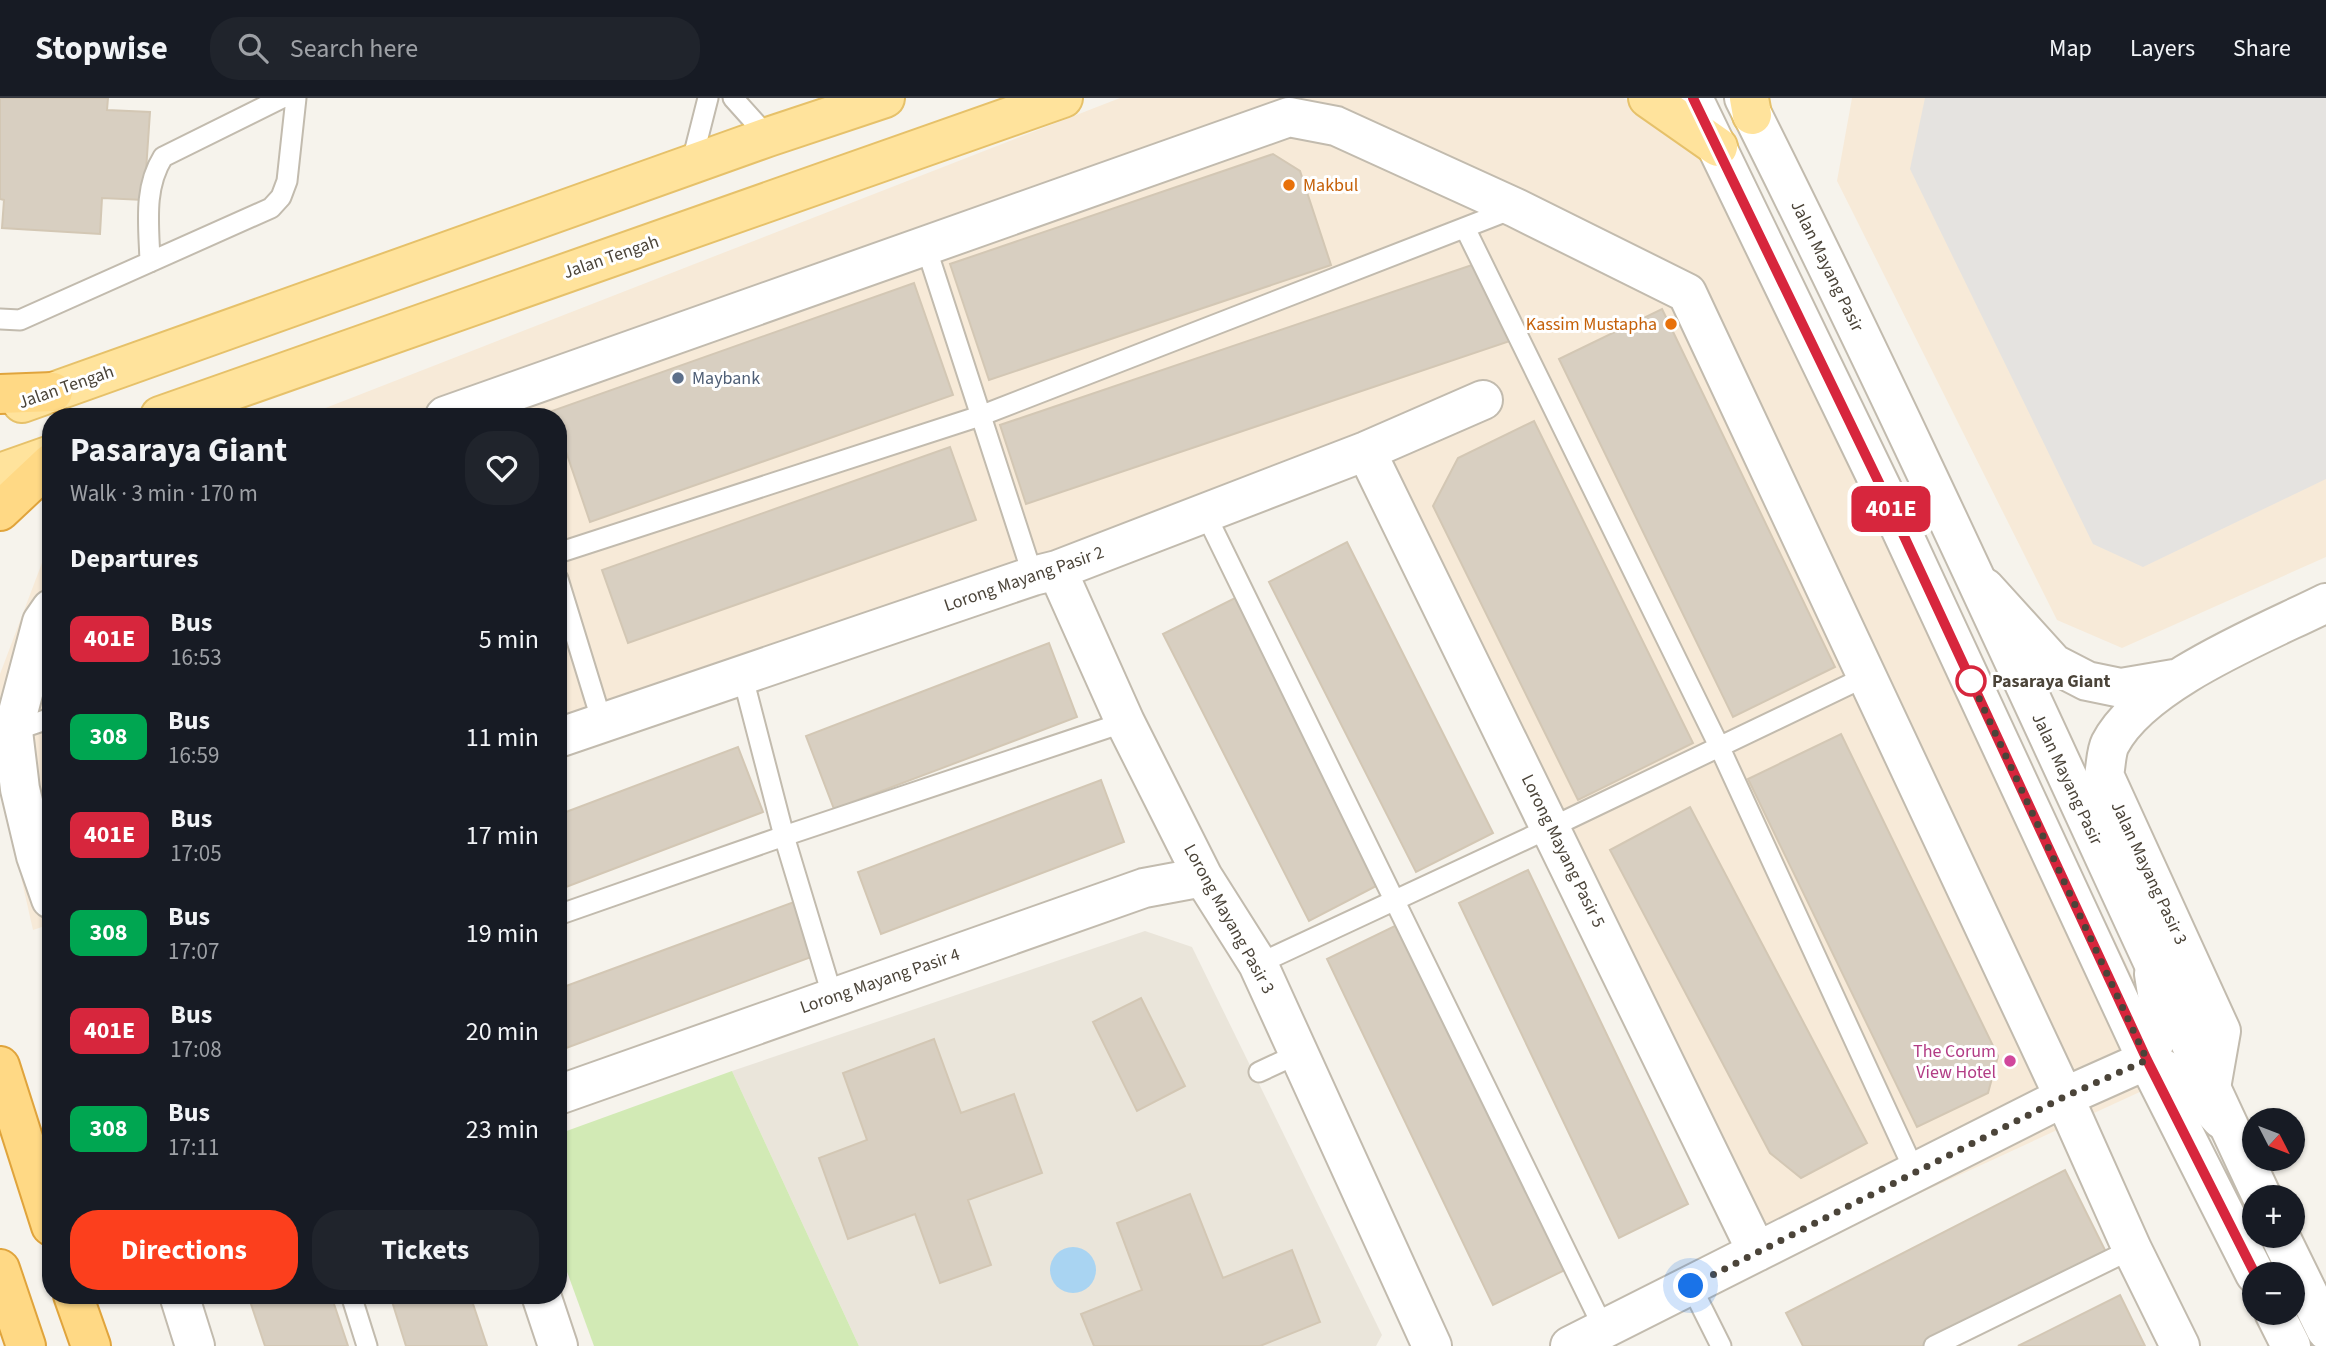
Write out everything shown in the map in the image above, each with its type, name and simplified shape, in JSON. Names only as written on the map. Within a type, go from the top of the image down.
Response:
[{"type":"highway","points":[[0,394],[53,393]]},
{"type":"highway","points":[[0,511],[42,471]]},
{"type":"highway","points":[[0,1066],[42,1198]]},
{"type":"highway","points":[[0,1269],[26,1346]]},
{"type":"highway","points":[[76,1304],[91,1346]]},
{"type":"main road","name":"Jalan Tengah","points":[[0,410],[885,98]]},
{"type":"main road","name":"Jalan Tengah","points":[[183,408],[1063,98]]},
{"type":"main road","points":[[1648,98],[1718,147]]},
{"type":"main road","points":[[0,473],[42,458]]},
{"type":"street","points":[[1693,98],[1884,493],[2147,1060],[2249,1262]]},
{"type":"street","name":"Jalan Mayang Pasir","points":[[1748,104],[1976,578],[2256,1185]]},
{"type":"street","points":[[504,407],[926,247],[1289,117],[1336,126],[1516,208],[1686,293],[2064,1097],[2132,1249],[2180,1346]]},
{"type":"street","name":"Lorong Mayang Pasir 2","points":[[567,735],[1045,573],[1366,451],[1483,400]]},
{"type":"street","name":"Lorong Mayang Pasir 5","points":[[1366,451],[1552,827],[1757,1252]]},
{"type":"street","name":"Lorong Mayang Pasir 3","points":[[1045,573],[1125,722],[1203,877],[1258,964],[1432,1346]]},
{"type":"street","name":"Jalan Mayang Pasir 3","points":[[1976,578],[2054,664],[2087,681],[2121,688],[2174,680]]},
{"type":"street","name":"Jalan Mayang Pasir 3","points":[[2211,1088],[2221,1031],[2104,775],[2109,745],[2130,718],[2174,680],[2326,603]]},
{"type":"street","points":[[42,626],[13,731],[20,789],[42,873]]},
{"type":"street","name":"Lorong Mayang Pasir 4","points":[[567,1092],[1144,888],[1203,877]]},
{"type":"street","points":[[1570,1346],[2064,1097],[2147,1060],[2162,1025],[2151,958]]},
{"type":"street","points":[[2147,1060],[2187,1082],[2230,1128]]},
{"type":"street","points":[[2286,1248],[2326,1330]]},
{"type":"street","points":[[182,1304],[195,1346]]},
{"type":"street","points":[[544,1304],[558,1346]]},
{"type":"street","points":[[2280,1325],[2291,1346]]},
{"type":"lane","points":[[150,262],[148,209],[153,174],[163,157],[282,98]]},
{"type":"lane","points":[[0,319],[20,320],[271,208],[281,197],[286,181],[296,98]]},
{"type":"lane","points":[[691,165],[708,98]]},
{"type":"lane","points":[[733,98],[768,138]]},
{"type":"lane","points":[[567,551],[980,416],[1516,208]]},
{"type":"lane","points":[[1465,228],[1719,747],[1915,1172]]},
{"type":"lane","points":[[926,247],[980,416],[1045,573]]},
{"type":"lane","points":[[1205,513],[1604,1329]]},
{"type":"lane","points":[[567,608],[602,722]]},
{"type":"lane","points":[[742,674],[784,836],[833,998]]},
{"type":"lane","points":[[1258,964],[1867,676]]},
{"type":"lane","points":[[13,731],[42,721]]},
{"type":"lane","points":[[567,912],[1125,722]]},
{"type":"lane","points":[[1259,1072],[1300,1053]]},
{"type":"lane","points":[[1934,1346],[2132,1249]]},
{"type":"lane","points":[[1691,1286],[1721,1346]]},
{"type":"lane","points":[[354,1304],[367,1346]]},
{"type":"shaded area","points":[[1120,98],[1623,98],[1741,162],[2179,1074],[1768,1263],[1380,462],[567,745],[567,408],[326,408]]},
{"type":"shaded area","points":[[1852,98],[2326,98],[2326,557],[2122,648],[2057,620],[1837,181]]},
{"type":"shaded area","points":[[1925,98],[2326,98],[2326,479],[2143,567],[2093,544],[1910,169]]},
{"type":"shaded area","points":[[42,563],[42,927],[33,930],[0,784],[0,674]]},
{"type":"shaded area","points":[[1145,931],[1192,947],[1382,1335],[1376,1346],[859,1346],[732,1071]]},
{"type":"green space","points":[[732,1071],[859,1346],[594,1346],[567,1272],[567,1131]]},
{"type":"water","points":[[1073,1247],[1089,1254],[1096,1270],[1089,1286],[1073,1293],[1057,1286],[1050,1270],[1057,1254]]},
{"type":"building","points":[[0,98],[108,98],[107,110],[150,112],[144,200],[102,198],[100,234],[2,228],[4,200],[0,199]]},
{"type":"building","points":[[1273,154],[1300,171],[1331,265],[989,380],[950,264]]},
{"type":"building","points":[[1475,264],[1513,340],[1026,504],[1000,425]]},
{"type":"building","points":[[914,283],[953,395],[590,522],[567,454],[567,408],[560,408]]},
{"type":"building","points":[[1662,309],[1835,667],[1733,717],[1559,359]]},
{"type":"building","points":[[1534,421],[1693,743],[1578,800],[1433,506],[1458,458]]},
{"type":"building","points":[[950,447],[976,520],[628,643],[602,570]]},
{"type":"building","points":[[1347,542],[1493,833],[1416,872],[1269,582]]},
{"type":"building","points":[[1235,598],[1380,884],[1309,921],[1163,634]]},
{"type":"building","points":[[1049,643],[1077,717],[834,809],[806,736]]},
{"type":"building","points":[[1841,734],[1998,1056],[1988,1093],[1917,1127],[1748,779]]},
{"type":"building","points":[[738,747],[763,812],[567,887],[567,812]]},
{"type":"building","points":[[1101,780],[1124,842],[881,934],[858,872]]},
{"type":"building","points":[[1690,807],[1867,1143],[1801,1178],[1770,1153],[1610,850]]},
{"type":"building","points":[[1528,870],[1688,1204],[1619,1238],[1459,903]]},
{"type":"building","points":[[794,902],[814,956],[567,1048],[567,986]]},
{"type":"building","points":[[1403,922],[1569,1268],[1493,1305],[1327,959]]},
{"type":"building","points":[[1141,998],[1185,1086],[1137,1111],[1093,1022]]},
{"type":"building","points":[[934,1039],[961,1113],[1014,1094],[1042,1173],[968,1200],[991,1265],[940,1283],[915,1214],[848,1239],[819,1158],[867,1140],[843,1073]]},
{"type":"building","points":[[2065,1170],[2107,1254],[1928,1346],[1803,1346],[1786,1313]]},
{"type":"building","points":[[1190,1194],[1223,1278],[1292,1250],[1320,1322],[1260,1346],[1094,1346],[1081,1314],[1142,1290],[1117,1223]]},
{"type":"building","points":[[2120,1295],[2145,1346],[2018,1346]]},
{"type":"building","points":[[251,1304],[334,1304],[348,1346],[265,1346]]},
{"type":"building","points":[[393,1304],[473,1304],[487,1346],[406,1346]]},
{"type":"bus line","name":"401E","points":[[1693,98],[1884,493],[2147,1060],[2249,1262]]},
{"type":"place","name":"Makbul","points":[[1289,185]]},
{"type":"place","name":"Kassim Mustapha","points":[[1671,324]]},
{"type":"place","name":"Maybank","points":[[678,378]]},
{"type":"place","name":"Pasaraya Giant","points":[[1971,681]]},
{"type":"place","name":"The Corum View Hotel","points":[[2010,1061]]},
{"type":"route","points":[[1691,1286],[2064,1097],[2147,1060],[1971,681]]}]
